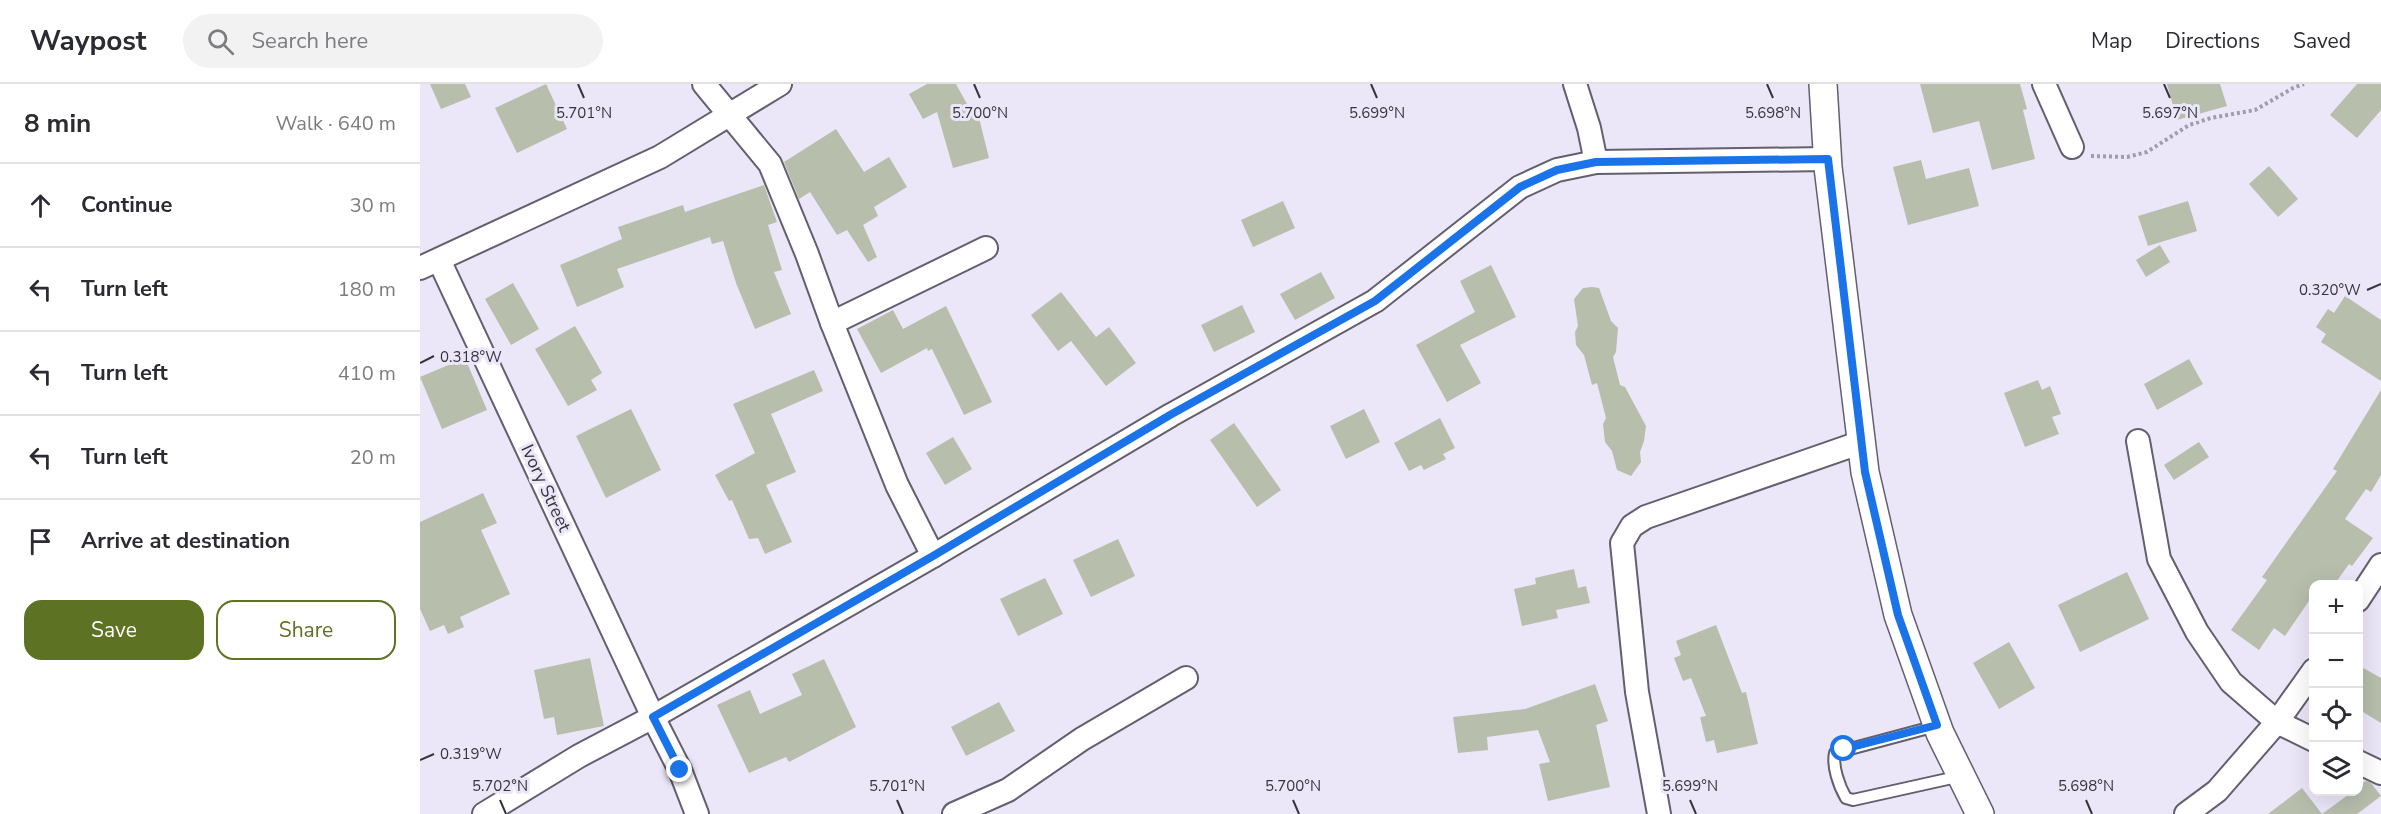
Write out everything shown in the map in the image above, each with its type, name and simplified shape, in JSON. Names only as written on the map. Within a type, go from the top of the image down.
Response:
[{"type":"street","points":[[704,84],[727,115],[770,164],[897,485],[933,556]]},
{"type":"street","points":[[429,264],[660,157],[780,84]]},
{"type":"street","points":[[1575,84],[1589,128],[1596,162]]},
{"type":"street","points":[[1823,84],[1828,159],[1865,472],[1898,615],[1937,725],[1980,814]]},
{"type":"street","points":[[2044,84],[2072,147]]},
{"type":"street","points":[[484,814],[579,756],[653,717],[933,556],[1170,415],[1375,301],[1520,187],[1557,170],[1596,162],[1828,159]]},
{"type":"street","points":[[832,323],[986,248]]},
{"type":"street","name":"Ivory Street","points":[[429,264],[680,770],[697,814]]},
{"type":"street","points":[[2138,441],[2159,559],[2197,632],[2232,682],[2277,722],[2309,738]]},
{"type":"street","points":[[1659,814],[1637,692],[1622,543],[1632,526],[1646,517],[1862,442]]},
{"type":"street","points":[[2363,592],[2381,565]]},
{"type":"street","points":[[2186,814],[2217,790],[2277,722],[2309,676]]},
{"type":"street","points":[[954,814],[1008,790],[1082,739],[1186,678]]},
{"type":"street","points":[[2363,764],[2381,773]]},
{"type":"lane","points":[[1937,725],[1835,753],[1833,760],[1842,791],[1846,798],[1853,800],[1961,776]]},
{"type":"path","points":[[2072,147],[2083,156],[2127,157],[2147,152],[2189,125],[2211,117],[2255,110],[2304,84]]},
{"type":"building","points":[[430,84],[465,84],[471,97],[441,109]]},
{"type":"building","points":[[546,84],[567,129],[517,153],[495,108]]},
{"type":"building","points":[[927,84],[956,84],[973,115],[978,114],[989,158],[953,168],[937,112],[923,119],[909,94]]},
{"type":"building","points":[[1920,84],[2020,84],[2027,109],[2023,110],[2035,159],[1992,170],[1979,121],[1933,133]]},
{"type":"building","points":[[2167,84],[2220,84],[2227,106],[2177,120]]},
{"type":"building","points":[[2357,84],[2381,84],[2381,110],[2357,138],[2330,115]]},
{"type":"building","points":[[836,129],[864,172],[889,157],[907,187],[874,207],[878,216],[863,225],[877,257],[868,262],[847,230],[837,235],[810,192],[799,199],[784,162]]},
{"type":"building","points":[[1921,160],[1926,179],[1969,168],[1979,206],[1908,225],[1893,167]]},
{"type":"building","points":[[2269,166],[2298,199],[2278,217],[2249,184]]},
{"type":"building","points":[[764,185],[777,222],[768,225],[782,270],[774,272],[791,314],[755,329],[736,283],[723,241],[712,244],[710,237],[617,269],[624,287],[577,307],[560,265],[622,239],[618,227],[683,205],[685,212]]},
{"type":"building","points":[[1283,201],[1295,228],[1253,247],[1241,220]]},
{"type":"building","points":[[2188,201],[2197,231],[2148,246],[2138,216]]},
{"type":"building","points":[[2160,245],[2170,262],[2146,277],[2136,260]]},
{"type":"building","points":[[1491,265],[1516,317],[1460,345],[1481,383],[1447,402],[1416,345],[1475,312],[1460,281]]},
{"type":"building","points":[[1321,272],[1335,298],[1295,320],[1280,294]]},
{"type":"building","points":[[513,283],[539,329],[511,345],[485,299]]},
{"type":"building","points":[[1583,288],[1599,288],[1611,321],[1618,328],[1616,352],[1613,357],[1620,385],[1625,387],[1646,426],[1640,452],[1641,462],[1631,476],[1617,470],[1612,451],[1605,442],[1603,424],[1606,418],[1597,383],[1592,385],[1584,355],[1576,345],[1575,332],[1578,326],[1574,299]]},
{"type":"building","points":[[1061,292],[1096,337],[1109,327],[1136,363],[1106,386],[1071,341],[1058,351],[1031,315]]},
{"type":"building","points":[[2345,296],[2381,320],[2381,381],[2321,342],[2326,334],[2316,327],[2328,309],[2334,313]]},
{"type":"building","points":[[1242,305],[1255,332],[1214,352],[1201,325]]},
{"type":"building","points":[[946,306],[992,402],[964,415],[932,349],[928,351],[927,348],[881,373],[857,329],[893,310],[903,329]]},
{"type":"building","points":[[575,326],[602,373],[591,380],[597,390],[568,406],[535,349]]},
{"type":"building","points":[[465,358],[487,410],[442,429],[420,377]]},
{"type":"building","points":[[2189,359],[2203,384],[2157,410],[2144,384]]},
{"type":"building","points":[[814,370],[823,391],[771,414],[796,472],[766,485],[792,542],[765,554],[758,538],[749,539],[732,500],[729,501],[715,475],[755,453],[733,404]]},
{"type":"building","points":[[2038,380],[2042,390],[2050,386],[2061,414],[2052,417],[2059,434],[2025,447],[2004,393]]},
{"type":"building","points":[[2381,390],[2381,475],[2371,492],[2366,489],[2345,519],[2373,538],[2352,566],[2349,564],[2338,580],[2309,580],[2309,601],[2285,636],[2274,628],[2259,650],[2231,630],[2267,580],[2262,577],[2337,471],[2333,469]]},
{"type":"building","points":[[631,409],[661,470],[606,498],[576,436]]},
{"type":"building","points":[[1364,409],[1380,442],[1346,459],[1330,426]]},
{"type":"building","points":[[1440,418],[1455,448],[1443,454],[1446,459],[1424,470],[1421,465],[1409,471],[1394,443]]},
{"type":"building","points":[[1234,423],[1281,490],[1257,507],[1210,440]]},
{"type":"building","points":[[953,437],[972,469],[945,485],[926,453]]},
{"type":"building","points":[[2199,442],[2209,457],[2174,480],[2164,465]]},
{"type":"building","points":[[483,493],[497,523],[481,530],[510,594],[460,617],[464,627],[448,634],[444,625],[430,631],[420,609],[420,522]]},
{"type":"building","points":[[1118,539],[1135,576],[1091,597],[1073,560]]},
{"type":"building","points":[[1574,569],[1578,588],[1586,586],[1590,603],[1556,610],[1558,618],[1522,626],[1514,589],[1536,584],[1535,578]]},
{"type":"building","points":[[2127,572],[2149,619],[2080,652],[2058,605]]},
{"type":"building","points":[[1045,578],[1063,614],[1018,636],[1000,599]]},
{"type":"building","points":[[1716,625],[1742,693],[1746,692],[1758,744],[1717,753],[1714,740],[1706,742],[1700,717],[1706,716],[1691,678],[1683,681],[1674,658],[1681,655],[1676,641]]},
{"type":"building","points":[[2009,642],[2035,688],[1999,709],[1973,663]]},
{"type":"building","points":[[590,658],[604,726],[557,735],[554,717],[544,719],[534,670]]},
{"type":"building","points":[[824,659],[856,727],[789,762],[786,757],[749,773],[717,705],[750,690],[760,714],[802,695],[792,674]]},
{"type":"building","points":[[2363,668],[2381,678],[2381,723],[2363,712]]},
{"type":"building","points":[[1595,684],[1608,721],[1596,725],[1610,787],[1548,801],[1539,764],[1550,762],[1538,730],[1487,737],[1488,750],[1458,753],[1453,717],[1525,709]]},
{"type":"building","points":[[999,702],[1015,731],[966,756],[951,727]]},
{"type":"building","points":[[2366,781],[2371,783],[2381,796],[2357,814],[2322,814],[2347,796],[2363,796],[2363,783]]},
{"type":"building","points":[[2302,788],[2322,814],[2268,814]]},
{"type":"route","points":[[680,770],[653,717],[933,556],[1170,415],[1375,301],[1520,187],[1557,170],[1596,162],[1828,159],[1865,472],[1898,615],[1937,725],[1844,749]]}]
